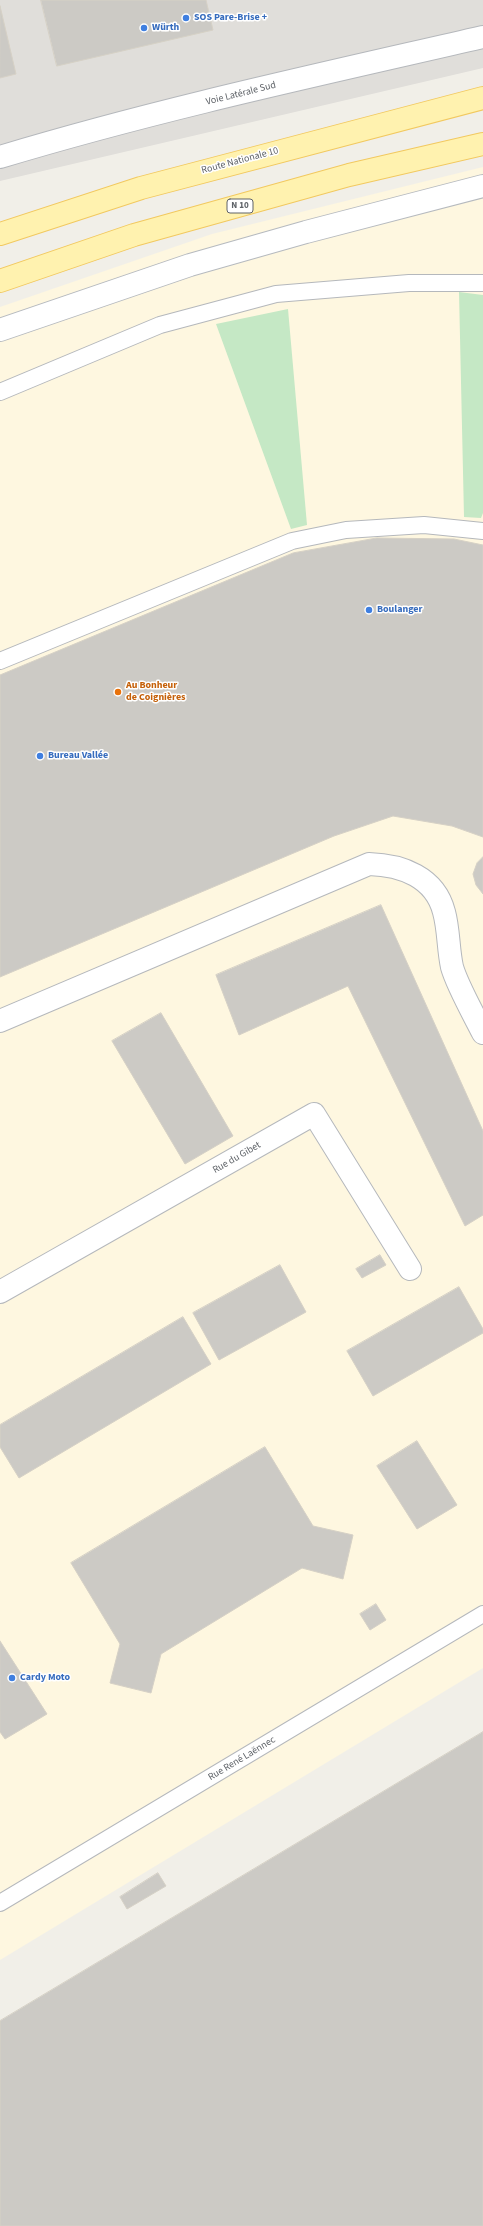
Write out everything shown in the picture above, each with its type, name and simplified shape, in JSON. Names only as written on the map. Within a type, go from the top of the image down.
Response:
[{"type":"main road","name":"Route Nationale 10","points":[[0,234],[141,188],[483,98]]},
{"type":"main road","name":"N 10","points":[[0,281],[134,235],[349,176],[483,144]]},
{"type":"street","name":"Voie Latérale Sud","points":[[0,157],[52,141],[258,89],[483,37]]},
{"type":"street","points":[[0,330],[190,265],[306,232],[483,186]]},
{"type":"street","points":[[0,1021],[369,864],[389,865],[416,874],[435,890],[444,912],[452,968],[483,1033]]},
{"type":"street","name":"Rue du Gibet","points":[[0,1292],[314,1114],[410,1269]]},
{"type":"lane","points":[[0,392],[160,325],[276,294],[409,283],[483,283]]},
{"type":"lane","points":[[0,661],[292,541],[346,530],[424,525],[483,532]]},
{"type":"lane","name":"Rue René Laënnec","points":[[0,1903],[483,1614]]},
{"type":"shaded area","points":[[0,0],[483,0],[483,68],[0,181]]},
{"type":"shaded area","points":[[483,167],[483,1668],[0,1960],[0,307],[212,234]]},
{"type":"green space","points":[[459,292],[483,295],[483,513],[481,518],[464,517]]},
{"type":"green space","points":[[288,309],[307,525],[291,529],[216,324]]},
{"type":"building","points":[[41,0],[206,0],[213,30],[57,66]]},
{"type":"building","points":[[0,6],[16,74],[0,78]]},
{"type":"building","points":[[377,538],[454,539],[483,545],[483,837],[452,826],[393,816],[334,836],[0,977],[0,675],[293,553]]},
{"type":"building","points":[[483,857],[483,894],[476,885],[473,874],[477,863]]},
{"type":"building","points":[[381,905],[483,1131],[483,1215],[465,1226],[348,986],[239,1035],[216,975]]},
{"type":"building","points":[[161,1013],[233,1136],[185,1164],[112,1041]]},
{"type":"building","points":[[380,1255],[386,1265],[362,1278],[356,1269]]},
{"type":"building","points":[[280,1265],[306,1312],[219,1360],[193,1313]]},
{"type":"building","points":[[459,1287],[483,1329],[483,1333],[373,1396],[347,1351]]},
{"type":"building","points":[[183,1317],[211,1364],[19,1478],[0,1447],[0,1425]]},
{"type":"building","points":[[417,1441],[457,1505],[417,1529],[377,1466]]},
{"type":"building","points":[[265,1447],[313,1526],[353,1535],[343,1579],[302,1568],[161,1654],[151,1693],[110,1683],[120,1644],[71,1563]]},
{"type":"building","points":[[376,1604],[386,1620],[370,1630],[360,1614]]},
{"type":"building","name":"Cardy Moto","points":[[0,1641],[47,1714],[5,1739],[0,1732]]},
{"type":"building","points":[[483,1732],[483,2226],[0,2226],[0,2021]]},
{"type":"building","points":[[158,1873],[166,1886],[127,1909],[120,1897]]},
{"type":"place","name":"SOS Pare-Brise +","points":[[186,18]]},
{"type":"place","name":"Würth","points":[[144,28]]},
{"type":"place","name":"Boulanger","points":[[369,610]]},
{"type":"place","name":"Au Bonheur de Coignières","points":[[118,692]]},
{"type":"place","name":"Bureau Vallée","points":[[40,756]]},
{"type":"place","name":"Cardy Moto","points":[[12,1678]]}]
